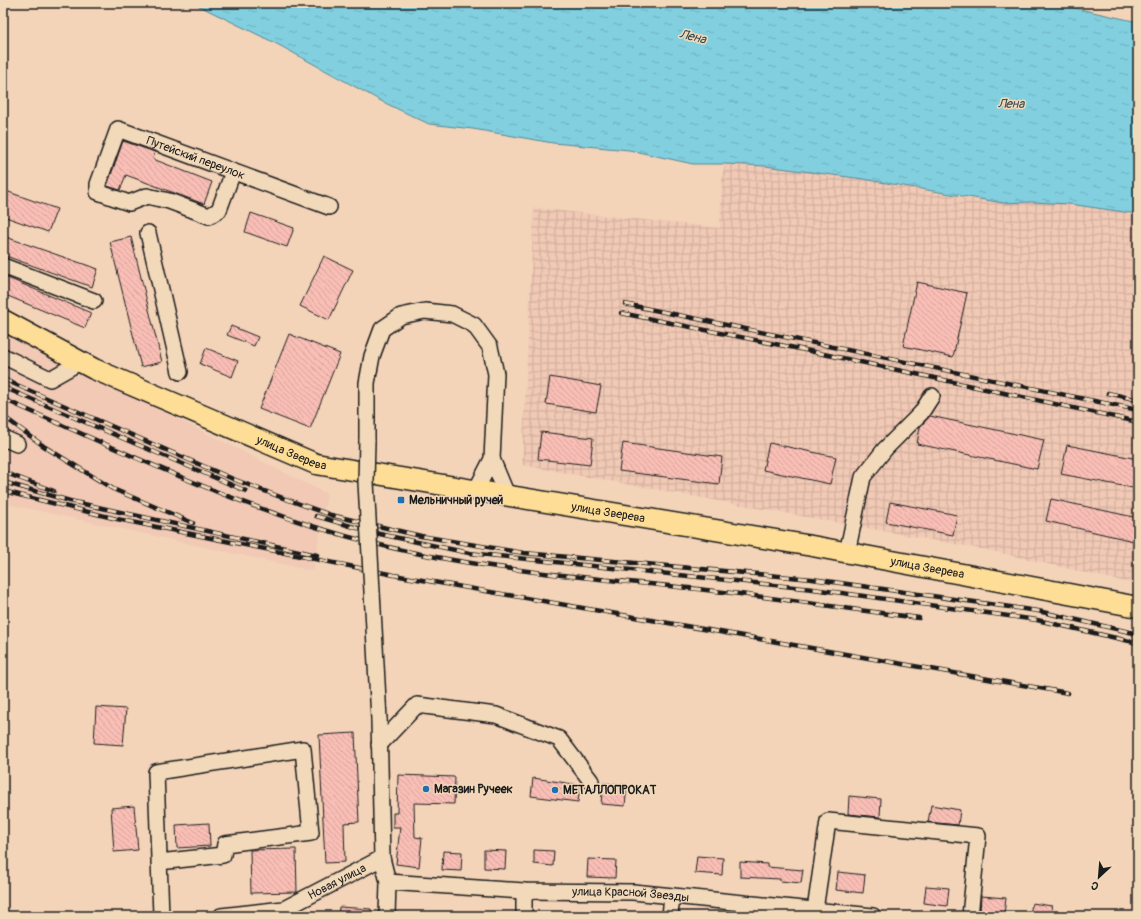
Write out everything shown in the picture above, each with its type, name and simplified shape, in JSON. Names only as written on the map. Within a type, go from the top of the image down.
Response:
[{"type":"main road","name":"улица Зверева","points":[[3,320],[87,365],[316,464],[847,553],[1138,607]]},
{"type":"street","name":"Путейский переулок","points":[[233,172],[220,210],[209,216],[169,201],[147,196],[129,203],[98,192],[98,184],[118,129],[329,207]]},
{"type":"street","points":[[148,232],[180,372]]},
{"type":"street","points":[[3,266],[94,301]]},
{"type":"street","points":[[387,916],[388,882],[382,858],[379,719],[366,482],[367,383],[372,356],[382,329],[401,316],[425,311],[452,314],[474,325],[490,347],[496,374],[492,459],[476,490]]},
{"type":"street","points":[[3,356],[50,379],[87,365]]},
{"type":"street","points":[[847,553],[862,477],[885,449],[921,413],[932,396]]},
{"type":"street","points":[[492,459],[507,495]]},
{"type":"street","points":[[379,745],[417,705],[496,716],[560,739],[591,781]]},
{"type":"street","points":[[159,862],[223,856],[225,844],[311,833],[303,749],[156,772],[160,916]]},
{"type":"street","points":[[819,912],[828,820],[978,836],[970,916]]},
{"type":"street","name":"Новая улица","points":[[221,916],[284,909],[382,858]]},
{"type":"street","name":"улица Красной Звезды","points":[[388,882],[524,891],[633,892],[819,912],[873,916]]},
{"type":"street","points":[[524,891],[524,916]]},
{"type":"street","points":[[670,916],[672,896]]},
{"type":"shaded area","points":[[725,164],[765,166],[863,179],[966,198],[1019,203],[1032,202],[1069,204],[1138,214],[1138,585],[992,551],[522,465],[534,208],[720,228],[722,177]]},
{"type":"shaded area","points":[[3,331],[327,494],[313,571],[3,503]]},
{"type":"water","name":"Лена","points":[[193,3],[1052,3],[1138,22],[1138,214],[1069,204],[1032,202],[1003,203],[863,179],[765,166],[693,164],[629,150],[553,143],[473,129],[429,124],[383,102],[277,44]]},
{"type":"building","points":[[123,141],[155,152],[153,159],[212,182],[204,204],[126,175],[120,190],[107,186]]},
{"type":"building","points":[[3,190],[57,209],[48,232],[3,216]]},
{"type":"building","points":[[251,213],[294,228],[287,247],[245,232]]},
{"type":"building","points":[[3,236],[98,269],[92,287],[3,255]]},
{"type":"building","points":[[131,237],[162,362],[141,367],[110,242]]},
{"type":"building","points":[[324,256],[353,270],[329,320],[300,306]]},
{"type":"building","points":[[3,276],[91,313],[85,328],[3,294]]},
{"type":"building","points":[[917,282],[967,293],[953,357],[903,346]]},
{"type":"building","points":[[231,326],[258,337],[254,346],[227,335]]},
{"type":"building","points":[[289,334],[340,354],[310,429],[259,409]]},
{"type":"building","points":[[206,348],[238,361],[232,377],[200,364]]},
{"type":"building","points":[[550,377],[601,386],[596,412],[546,404]]},
{"type":"building","points":[[930,416],[1044,440],[1037,469],[917,444],[920,427]]},
{"type":"building","points":[[541,432],[593,438],[590,465],[538,459]]},
{"type":"building","points":[[623,443],[722,457],[719,484],[619,471]]},
{"type":"building","points":[[769,443],[836,457],[830,484],[763,470]]},
{"type":"building","points":[[1067,445],[1138,459],[1138,489],[1061,474]]},
{"type":"building","points":[[1051,499],[1138,518],[1138,542],[1046,521]]},
{"type":"building","points":[[890,502],[957,515],[953,535],[886,522]]},
{"type":"building","points":[[96,707],[126,709],[123,745],[94,743]]},
{"type":"building","points":[[355,733],[359,822],[344,823],[345,862],[325,863],[319,735]]},
{"type":"building","points":[[398,775],[455,777],[454,804],[414,803],[415,837],[422,838],[419,867],[396,864],[400,827],[393,827],[393,813],[397,813]]},
{"type":"building","name":"МЕТАЛЛОПРОКАТ","points":[[533,778],[580,785],[578,802],[531,796]]},
{"type":"building","points":[[603,783],[627,785],[625,806],[601,804]]},
{"type":"building","points":[[849,796],[881,799],[880,817],[848,814]]},
{"type":"building","points":[[931,805],[960,810],[958,825],[928,822]]},
{"type":"building","points":[[134,806],[138,850],[114,852],[111,808]]},
{"type":"building","points":[[209,823],[210,846],[177,848],[176,825]]},
{"type":"building","points":[[296,849],[297,892],[251,893],[250,850]]},
{"type":"building","points":[[484,850],[506,851],[505,869],[484,868]]},
{"type":"building","points":[[534,850],[554,851],[553,866],[534,864]]},
{"type":"building","points":[[443,851],[462,852],[461,871],[442,870]]},
{"type":"building","points":[[697,856],[723,858],[722,875],[695,873]]},
{"type":"building","points":[[588,859],[616,860],[615,878],[587,877]]},
{"type":"building","points":[[740,862],[767,864],[767,867],[803,870],[801,883],[780,881],[780,879],[740,877]]},
{"type":"building","points":[[838,872],[865,875],[863,893],[836,890]]},
{"type":"building","points":[[926,886],[949,888],[947,906],[924,903]]},
{"type":"building","points":[[981,896],[1006,898],[1004,914],[980,913]]},
{"type":"building","points":[[1032,903],[1052,906],[1050,916],[1030,916]]},
{"type":"building","points":[[339,907],[371,909],[371,916],[338,916]]},
{"type":"railway","points":[[625,304],[1138,410]]},
{"type":"railway","points":[[621,313],[805,350],[1138,422]]},
{"type":"railway","points":[[3,379],[233,479],[283,498],[331,515],[421,536],[524,553],[812,579],[1038,611],[1138,634]]},
{"type":"railway","points":[[3,387],[246,491]]},
{"type":"railway","points":[[1108,393],[1138,400]]},
{"type":"railway","points":[[3,399],[140,460],[233,498],[328,531],[376,544],[458,561],[540,573],[733,593],[919,618]]},
{"type":"railway","points":[[3,416],[45,447],[113,489],[193,523]]},
{"type":"railway","points":[[3,472],[54,491]]},
{"type":"railway","points":[[3,482],[70,501],[317,555]]},
{"type":"railway","points":[[3,491],[117,519],[394,575],[1068,693]]},
{"type":"railway","points":[[316,516],[375,533],[469,553],[813,589],[1037,620],[1138,643]]},
{"type":"place","name":"Мельничный ручей","points":[[401,500]]},
{"type":"place","name":"Магазин Ручеек","points":[[426,789]]},
{"type":"place","name":"МЕТАЛЛОПРОКАТ","points":[[555,790]]}]
